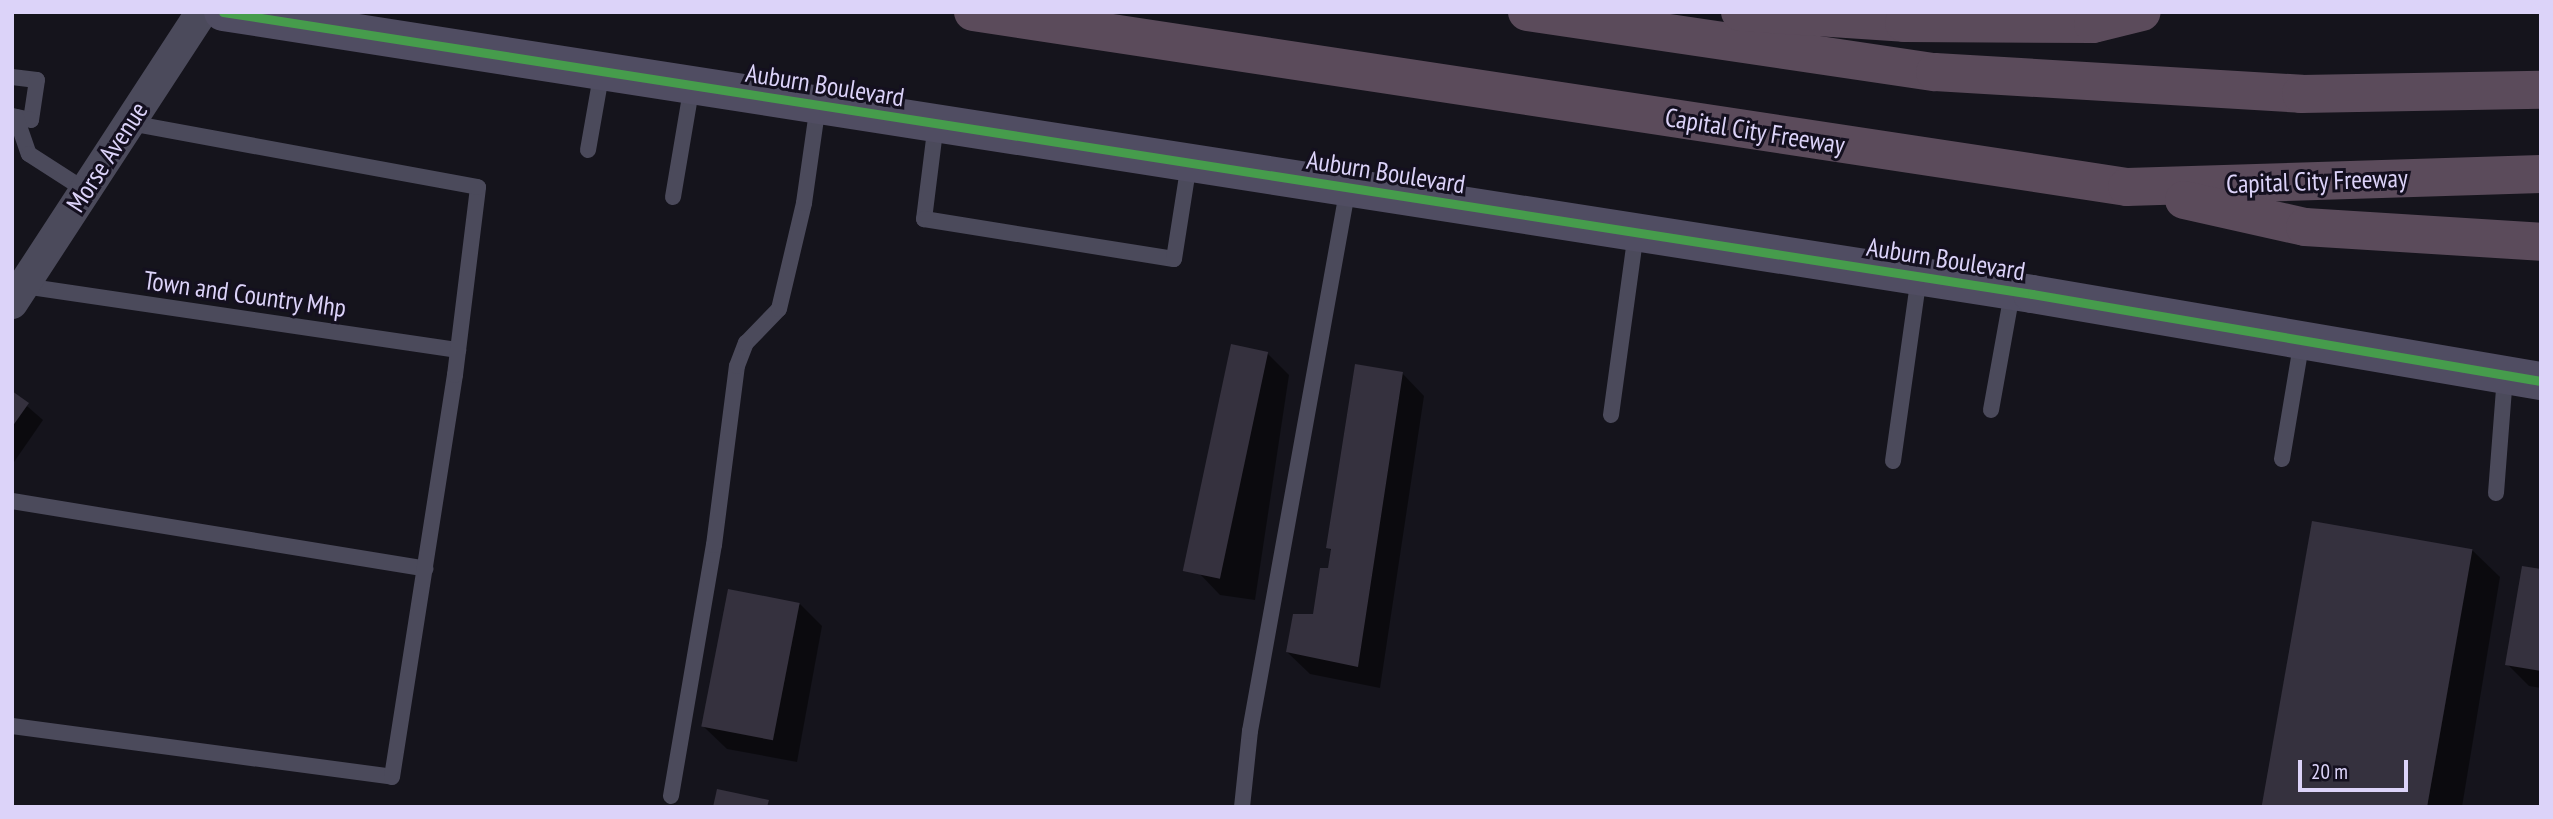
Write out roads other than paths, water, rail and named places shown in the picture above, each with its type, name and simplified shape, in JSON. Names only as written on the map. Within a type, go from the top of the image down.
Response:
[{"type":"highway","name":"Capital City Freeway","points":[[973,12],[2127,187],[2541,174]]},
{"type":"highway","points":[[1527,12],[1936,72],[2301,94],[2541,90]]},
{"type":"highway","points":[[1740,12],[1903,23],[2093,24],[2142,12]]},
{"type":"highway","points":[[2127,187],[2305,227],[2541,242]]},
{"type":"main road","name":"Auburn Boulevard","points":[[223,12],[1919,276],[2523,378]]},
{"type":"street","name":"Morse Avenue","points":[[18,295],[202,12]]},
{"type":"lane","points":[[588,150],[601,71]]},
{"type":"lane","points":[[12,77],[37,80],[31,120],[14,117]]},
{"type":"lane","points":[[673,197],[692,85]]},
{"type":"lane","points":[[671,796],[714,545],[737,366],[746,343],[779,309],[804,203],[818,105]]},
{"type":"lane","points":[[14,117],[29,154],[85,190]]},
{"type":"lane","points":[[12,726],[393,777],[458,350],[478,187],[128,123]]},
{"type":"lane","points":[[936,123],[924,219],[1174,259],[1189,163]]},
{"type":"lane","points":[[1241,807],[1250,731],[1348,187]]},
{"type":"lane","points":[[1611,415],[1636,232]]},
{"type":"lane","points":[[1893,461],[1919,276]]},
{"type":"lane","points":[[1991,410],[2012,293]]},
{"type":"lane","name":"Town and Country Mhp","points":[[18,295],[458,350]]},
{"type":"lane","points":[[2282,459],[2302,340]]},
{"type":"lane","points":[[2496,493],[2523,378]]},
{"type":"lane","points":[[12,500],[425,569]]}]
